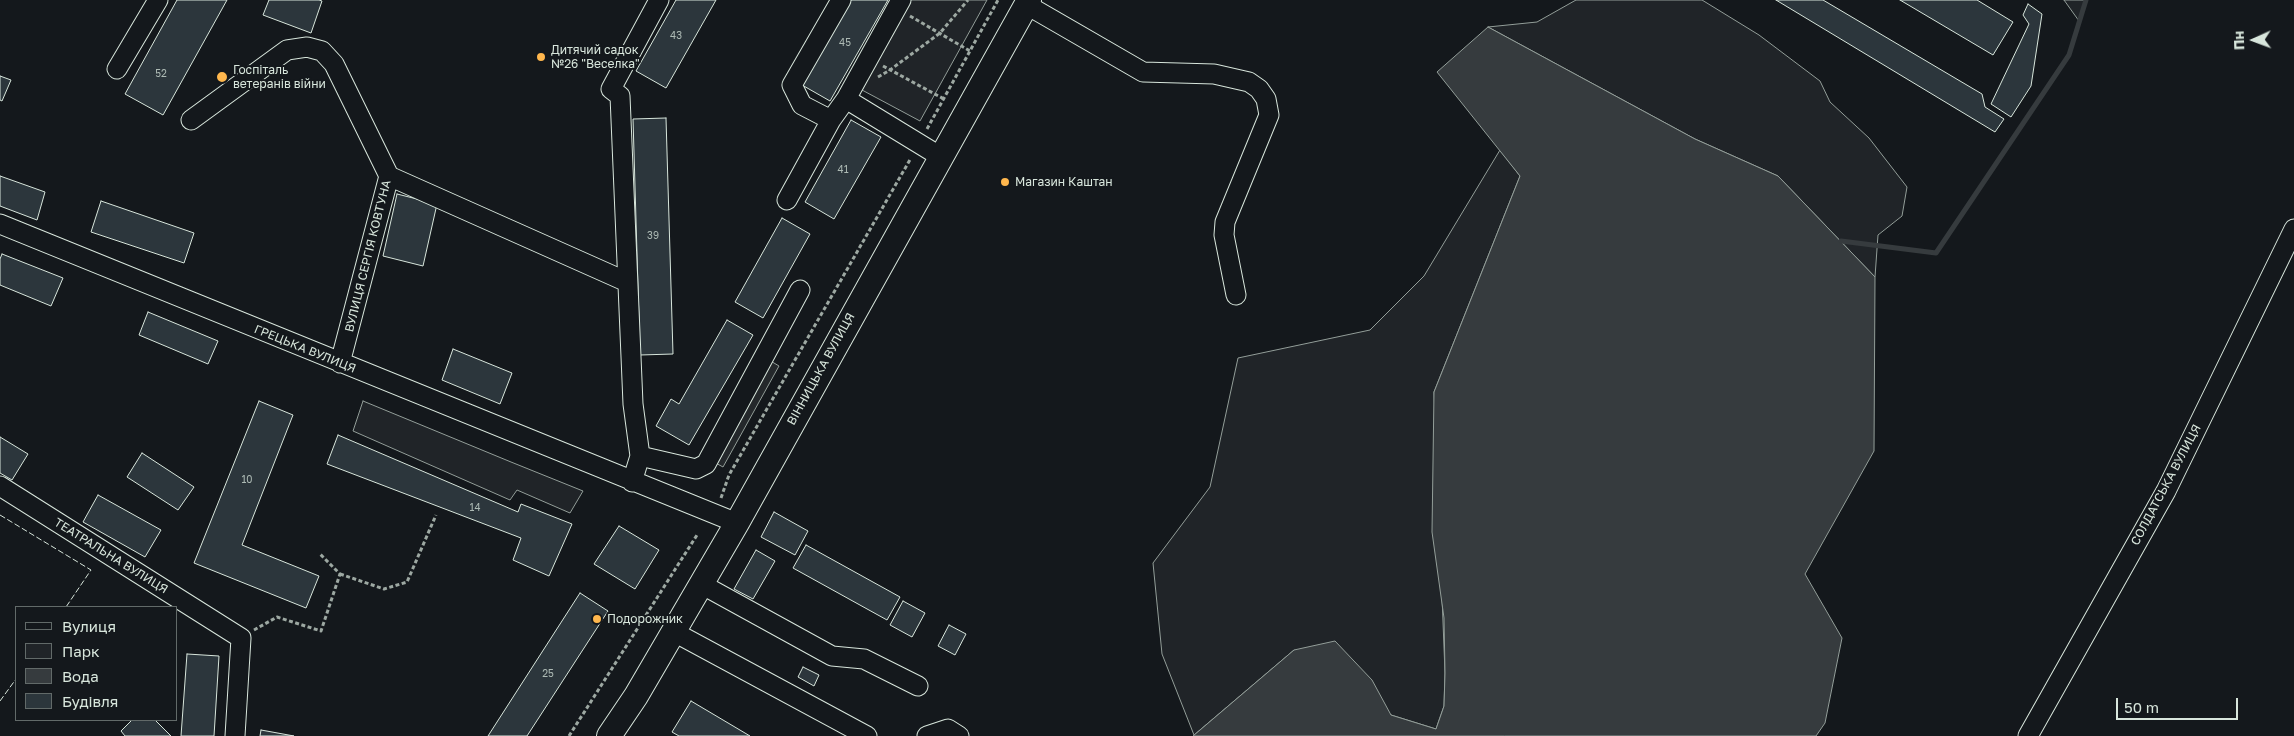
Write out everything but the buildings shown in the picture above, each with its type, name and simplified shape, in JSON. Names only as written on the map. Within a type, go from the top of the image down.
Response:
[{"type":"main road","name":"ВІННИЦЬКА ВУЛИЦЯ","points":[[609,736],[636,696],[674,632],[1028,2]]},
{"type":"street","points":[[117,70],[158,0]]},
{"type":"street","points":[[632,482],[640,456],[633,404],[620,96],[611,89],[659,0]]},
{"type":"street","points":[[831,120],[802,105],[792,86],[840,0]]},
{"type":"street","points":[[1028,2],[1143,72],[1214,74],[1250,82],[1259,89],[1266,99],[1269,116],[1225,222],[1224,235],[1236,295]]},
{"type":"street","points":[[787,200],[899,4]]},
{"type":"street","name":"ВУЛИЦЯ СЕРГІЯ КОВТУНА","points":[[191,120],[287,50],[307,47],[322,51],[334,64],[389,176],[340,363]]},
{"type":"street","points":[[848,95],[941,157]]},
{"type":"street","points":[[389,176],[627,282]]},
{"type":"street","name":"ГРЕЦЬКА ВУЛИЦЯ","points":[[0,224],[736,523]]},
{"type":"street","name":"СОЛДАТСЬКА ВУЛИЦЯ","points":[[2028,736],[2166,491],[2294,229]]},
{"type":"street","points":[[640,456],[696,469],[706,464],[800,290]]},
{"type":"street","name":"ТЕАТРАЛЬНА ВУЛИЦЯ","points":[[0,486],[241,638]]},
{"type":"street","points":[[701,584],[832,656],[864,659],[918,686]]},
{"type":"street","points":[[674,632],[867,736]]},
{"type":"street","points":[[235,736],[241,638]]},
{"type":"street","points":[[927,736],[948,729],[959,736]]},
{"type":"path","points":[[848,95],[890,70],[940,33],[968,0]]},
{"type":"path","points":[[721,498],[729,475],[919,144],[998,0]]},
{"type":"path","points":[[899,4],[940,33],[970,51]]},
{"type":"path","points":[[868,59],[944,99]]},
{"type":"path","points":[[319,553],[340,574],[384,589],[407,582],[436,515]]},
{"type":"path","points":[[569,736],[696,535]]},
{"type":"path","points":[[241,638],[278,617],[321,631],[340,574]]},
{"type":"green space","points":[[910,0],[987,0],[920,121],[862,90]]},
{"type":"green space","points":[[1576,0],[1702,0],[1759,35],[1820,81],[1830,102],[1869,138],[1907,187],[1902,216],[1878,235],[1875,277],[1778,176],[1695,139],[1488,27],[1537,22]]},
{"type":"green space","points":[[2064,0],[2086,0],[2079,21]]},
{"type":"green space","points":[[1500,150],[1520,176],[1434,392],[1445,673],[1444,706],[1436,729],[1391,715],[1294,650],[1194,735],[1162,654],[1153,563],[1210,487],[1238,358],[1370,330],[1424,276]]},
{"type":"green space","points":[[363,401],[583,491],[570,513],[517,490],[510,500],[353,431]]},
{"type":"shaded area","points":[[769,360],[779,366],[723,467],[712,461]]},
{"type":"water","points":[[1488,27],[1695,139],[1778,176],[1875,277],[1874,451],[1805,574],[1842,638],[1825,723],[1816,736],[1193,736],[1294,650],[1335,641],[1372,680],[1391,715],[1436,729],[1444,706],[1445,673],[1444,618],[1432,532],[1434,392],[1520,176],[1437,72]]},
{"type":"waterway","points":[[1841,241],[1936,253],[2069,55],[2086,0]]},
{"type":"fence","points":[[0,515],[91,570],[67,606]]},
{"type":"fence","points":[[0,701],[15,680]]},
{"type":"place","name":"Дитячий садок №26 \"Веселка\"","points":[[541,57]]},
{"type":"place","name":"Госпіталь ветеранів війни","points":[[222,77]]},
{"type":"place","name":"Магазин Каштан","points":[[1005,182]]},
{"type":"place","name":"Подорожник","points":[[597,619]]}]
